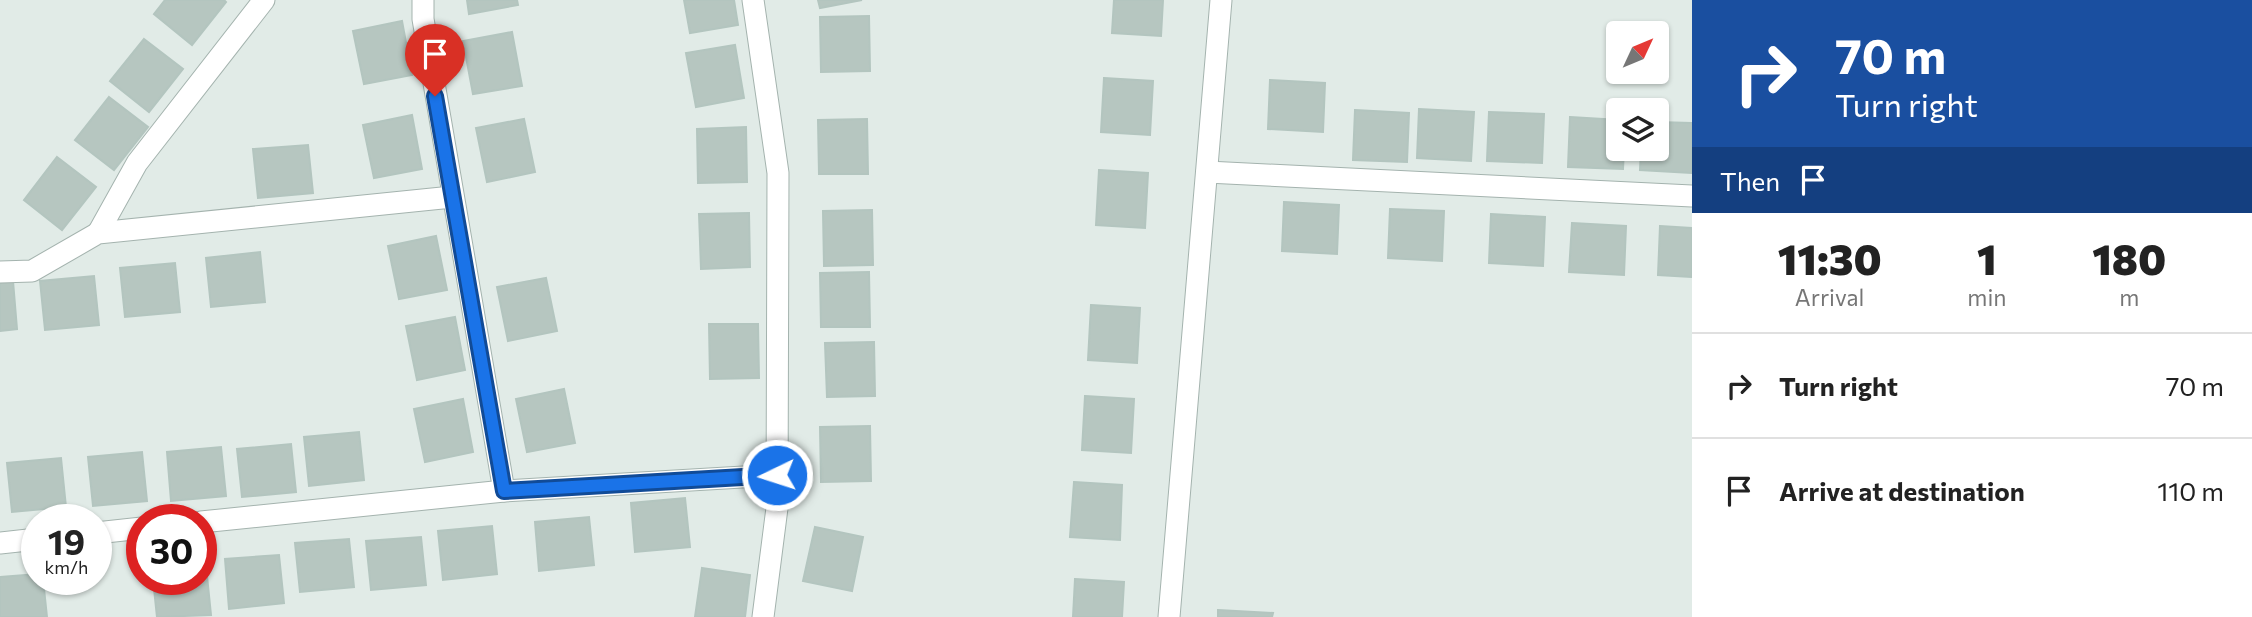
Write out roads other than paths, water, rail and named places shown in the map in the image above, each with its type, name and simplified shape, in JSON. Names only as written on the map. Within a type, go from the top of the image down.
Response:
[{"type":"street","points":[[97,233],[137,163],[264,0]]},
{"type":"street","points":[[424,0],[422,19],[504,491]]},
{"type":"street","points":[[753,0],[778,173],[777,508],[763,617]]},
{"type":"street","points":[[1169,617],[1221,0]]},
{"type":"street","points":[[1207,172],[1692,196]]},
{"type":"street","points":[[0,272],[32,271],[97,233],[452,197]]},
{"type":"street","points":[[217,520],[504,491],[777,475]]},
{"type":"street","points":[[0,543],[21,541]]}]
